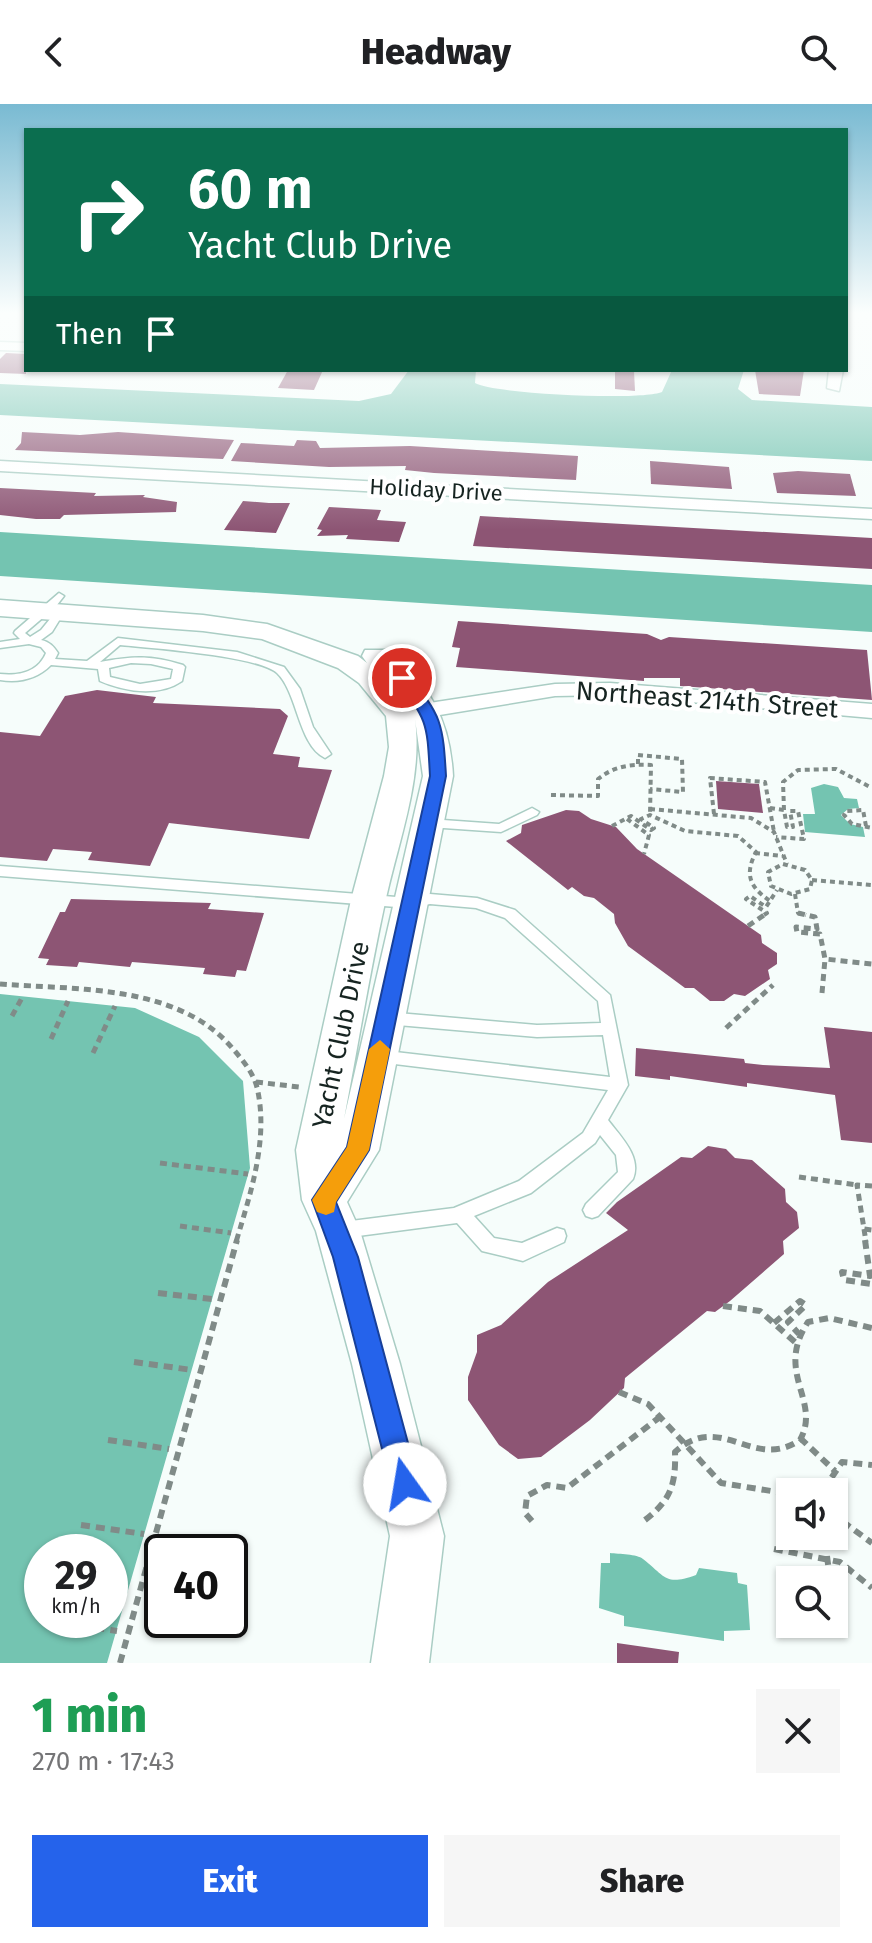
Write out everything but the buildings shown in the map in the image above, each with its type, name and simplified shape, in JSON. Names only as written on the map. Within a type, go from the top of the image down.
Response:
[{"type":"street","points":[[834,384],[834,388]]},
{"type":"street","name":"Holiday Drive","points":[[0,466],[872,514]]},
{"type":"street","points":[[0,592],[54,604],[227,625],[291,639],[348,662],[416,720]]},
{"type":"street","points":[[0,608],[54,604]]},
{"type":"street","name":"Northeast 214th Street","points":[[416,720],[610,689],[872,711]]},
{"type":"street","name":"Northeast 214th Street","points":[[559,697],[602,704],[872,725]]},
{"type":"street","name":"Yacht Club Drive","points":[[331,1216],[358,1150],[438,776],[416,720]]},
{"type":"street","name":"Yacht Club Drive","points":[[331,1216],[317,1150],[368,900],[416,720]]},
{"type":"street","points":[[331,1216],[376,1364],[417,1536],[400,1663]]},
{"type":"lane","points":[[0,645],[29,641],[45,635],[55,619],[54,604],[31,618],[19,633],[29,641],[45,644],[52,653],[49,662],[34,674],[2,681]]},
{"type":"lane","points":[[97,666],[118,641],[237,655],[280,669],[294,689],[307,727],[325,754]]},
{"type":"lane","points":[[49,662],[97,666],[116,661],[159,660],[179,667],[176,681],[142,688],[118,686],[104,679],[97,666]]},
{"type":"lane","points":[[429,823],[501,828],[532,812]]},
{"type":"lane","points":[[0,871],[409,903],[430,899],[477,903],[510,914],[605,999],[620,1085],[589,1138],[525,1187],[460,1214],[331,1216]]},
{"type":"lane","points":[[386,1018],[537,1031],[609,1029]]},
{"type":"lane","points":[[378,1056],[620,1085]]},
{"type":"lane","points":[[592,1210],[627,1174],[624,1153],[599,1121]]},
{"type":"lane","points":[[460,1214],[489,1245],[523,1252],[557,1236]]},
{"type":"path","points":[[638,764],[638,755],[682,759],[683,792],[650,789]]},
{"type":"path","points":[[551,795],[598,796],[598,779],[609,768],[651,765],[650,812]]},
{"type":"path","points":[[612,826],[631,816],[651,830],[654,828],[641,819],[650,812],[714,814],[751,818],[775,834],[804,839],[798,811],[790,811],[793,827],[787,827],[782,786],[785,777],[795,771],[830,769],[848,773],[872,788]]},
{"type":"path","points":[[714,814],[710,778],[765,782],[775,834],[787,864]]},
{"type":"path","points":[[770,808],[784,810]]},
{"type":"path","points":[[863,810],[869,827],[852,824],[844,815],[846,811],[863,810]]},
{"type":"path","points":[[650,812],[670,827],[700,834],[736,833],[750,842],[755,853]]},
{"type":"path","points":[[627,819],[649,835],[644,854]]},
{"type":"path","points":[[755,853],[783,856]]},
{"type":"path","points":[[755,853],[747,868],[746,879],[755,891],[770,901]]},
{"type":"path","points":[[787,864],[805,870],[812,880],[810,889],[795,894],[777,890],[768,881],[768,872],[787,864]]},
{"type":"path","points":[[812,880],[872,885]]},
{"type":"path","points":[[748,926],[767,913],[746,899],[750,896],[766,907],[777,890]]},
{"type":"path","points":[[795,894],[798,913],[815,917],[817,929],[796,927],[797,932],[820,934],[825,959],[822,993]]},
{"type":"path","points":[[825,959],[872,964]]},
{"type":"path","points":[[0,984],[141,998],[183,1009],[231,1042],[256,1082],[260,1129],[255,1175],[120,1663]]},
{"type":"path","points":[[726,1028],[773,985]]},
{"type":"path","points":[[12,1016],[23,996]]},
{"type":"path","points":[[51,1039],[68,1001]]},
{"type":"path","points":[[93,1053],[115,1006]]},
{"type":"path","points":[[256,1082],[301,1088]]},
{"type":"path","points":[[160,1163],[248,1174]]},
{"type":"path","points":[[799,1177],[872,1186]]},
{"type":"path","points":[[857,1185],[870,1276],[842,1272],[844,1280],[872,1284]]},
{"type":"path","points":[[180,1226],[231,1233]]},
{"type":"path","points":[[864,1229],[872,1230]]},
{"type":"path","points":[[158,1293],[212,1299]]},
{"type":"path","points":[[774,1323],[800,1301],[806,1305],[788,1322],[799,1334]]},
{"type":"path","points":[[723,1306],[760,1311],[796,1343]]},
{"type":"path","points":[[645,1520],[670,1503],[676,1480],[675,1452],[688,1437],[710,1434],[775,1451],[793,1446],[805,1433],[806,1411],[793,1363],[799,1334],[808,1322],[829,1318],[872,1328]]},
{"type":"path","points":[[134,1362],[192,1370]]},
{"type":"path","points":[[619,1392],[648,1404],[721,1483],[776,1492]]},
{"type":"path","points":[[532,1521],[525,1513],[527,1496],[547,1485],[567,1488],[660,1417]]},
{"type":"path","points":[[800,1438],[835,1471]]},
{"type":"path","points":[[108,1440],[169,1449]]},
{"type":"path","points":[[831,1478],[842,1462],[872,1465]]},
{"type":"path","points":[[81,1525],[144,1534]]},
{"type":"path","points":[[848,1525],[872,1543]]},
{"type":"path","points":[[774,1549],[827,1556],[848,1564],[872,1588]]},
{"type":"path","points":[[827,1556],[828,1566]]},
{"type":"shaded area","points":[[0,384],[359,401],[391,394],[399,384],[477,384],[537,393],[627,396],[662,392],[666,384],[740,384],[738,389],[752,400],[872,407],[872,461],[0,415]]},
{"type":"shaded area","points":[[0,532],[872,585],[872,632],[0,576]]},
{"type":"shaded area","points":[[824,784],[838,787],[844,798],[857,799],[859,808],[848,809],[841,815],[850,824],[863,827],[865,837],[805,832],[803,814],[815,814],[811,788]]},
{"type":"shaded area","points":[[0,994],[135,1008],[199,1037],[243,1081],[250,1168],[128,1590],[128,1534],[24,1534],[24,1638],[114,1638],[107,1663],[0,1663]]},
{"type":"shaded area","points":[[610,1553],[640,1557],[672,1580],[696,1575],[699,1568],[737,1573],[738,1583],[747,1585],[750,1630],[724,1631],[724,1641],[624,1626],[624,1616],[599,1608],[601,1563],[610,1563]]},
{"type":"slow traffic","points":[[326,1205],[324,1200],[358,1150],[380,1049]]},
{"type":"route","points":[[402,678],[419,697],[435,726],[438,776],[358,1150],[324,1200],[346,1257],[405,1484]]}]
